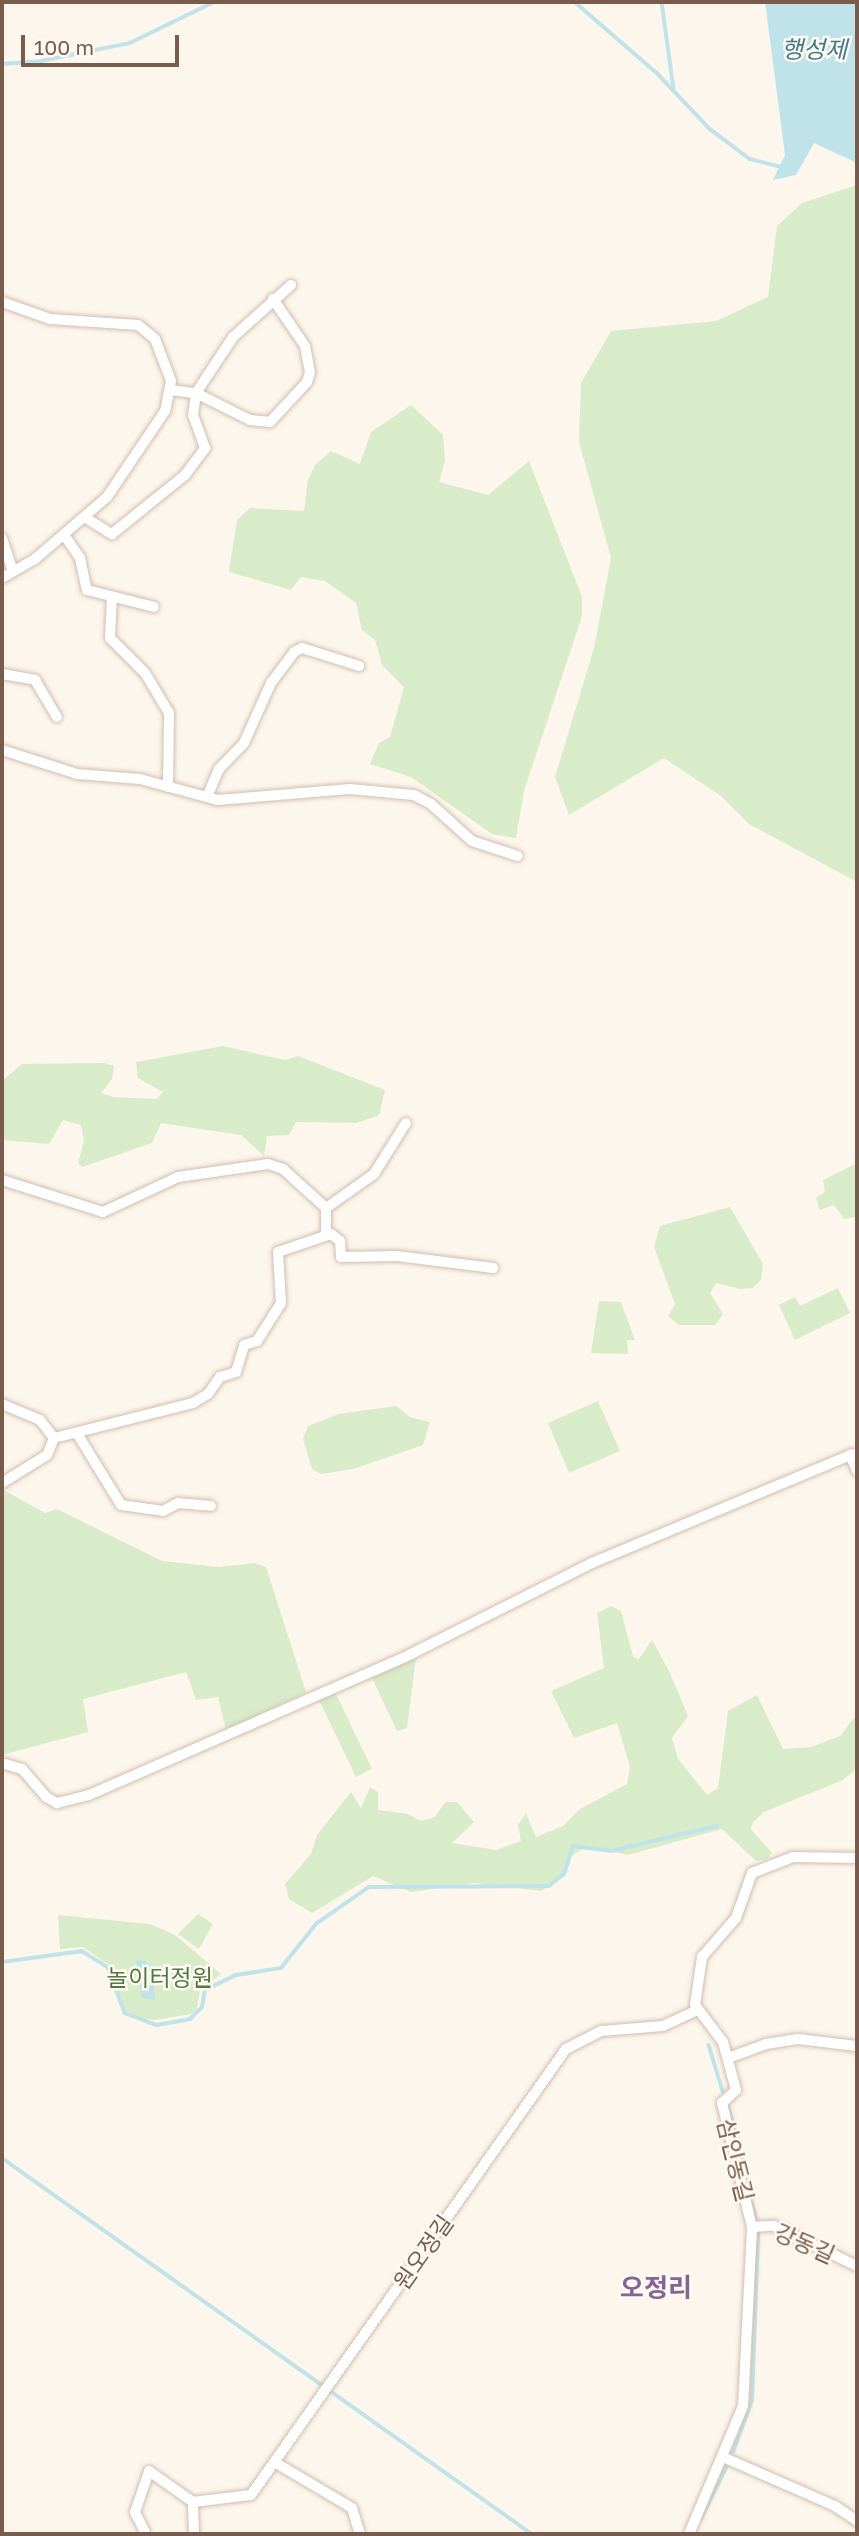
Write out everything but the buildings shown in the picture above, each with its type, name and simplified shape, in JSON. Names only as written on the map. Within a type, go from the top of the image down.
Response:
[{"type":"street","points":[[86,518],[112,534],[185,475],[205,448],[192,415],[196,393],[224,347],[291,285]]},
{"type":"street","points":[[170,390],[196,393],[250,420],[270,422],[307,382],[310,372],[305,346],[273,299]]},
{"type":"street","points":[[2,302],[50,319],[142,327],[159,347],[170,390],[165,411],[133,462],[86,518],[2,578]]},
{"type":"street","points":[[64,535],[80,558],[87,590],[154,607]]},
{"type":"street","points":[[2,538],[13,571]]},
{"type":"street","points":[[112,597],[110,638],[145,673],[169,713],[168,787]]},
{"type":"street","points":[[207,797],[219,769],[244,743],[271,683],[294,652],[302,648],[359,666]]},
{"type":"street","points":[[2,674],[35,680],[57,716]]},
{"type":"street","points":[[2,750],[77,774],[140,779],[230,801],[350,789],[414,795],[431,804],[472,841],[518,856]]},
{"type":"street","points":[[326,1208],[374,1174],[406,1123]]},
{"type":"street","points":[[2,1180],[103,1212],[178,1178],[268,1164],[283,1169],[326,1208],[326,1235]]},
{"type":"street","points":[[54,1438],[78,1435],[202,1400],[220,1377],[236,1372],[244,1345],[257,1341],[281,1303],[278,1252],[326,1235],[340,1241],[341,1257],[397,1256],[493,1268]]},
{"type":"street","points":[[2,1404],[40,1420],[54,1438]]},
{"type":"street","points":[[78,1435],[121,1505],[163,1511],[178,1503],[211,1506]]},
{"type":"street","points":[[2,1483],[47,1455],[54,1438]]},
{"type":"street","points":[[2,1763],[22,1769],[46,1797],[57,1803],[89,1795],[430,1645],[592,1563],[854,1454],[857,1471]]},
{"type":"street","points":[[698,2010],[702,1957],[736,1918],[752,1873],[793,1857],[857,1858]]},
{"type":"street","name":"삼인동길","points":[[689,2534],[724,2458],[746,2391],[752,2227],[722,2103],[736,2090],[723,2042],[698,2010]]},
{"type":"street","name":"원오정길","points":[[193,2502],[251,2495],[566,2049],[601,2031],[663,2026],[698,2010]]},
{"type":"street","points":[[728,2058],[766,2044],[798,2039],[857,2046]]},
{"type":"street","name":"강동길","points":[[752,2227],[774,2226],[857,2266]]},
{"type":"street","points":[[724,2458],[811,2494],[857,2521]]},
{"type":"street","points":[[276,2463],[352,2508],[360,2534]]},
{"type":"street","points":[[145,2532],[135,2512],[149,2471],[193,2502],[194,2534]]},
{"type":"green space","points":[[857,185],[857,882],[749,824],[721,796],[664,758],[569,815],[555,777],[594,648],[611,558],[579,442],[581,383],[611,331],[716,321],[768,297],[777,226],[802,203]]},
{"type":"green space","points":[[411,405],[443,435],[445,461],[439,482],[488,495],[529,461],[582,597],[582,616],[524,791],[516,838],[492,834],[411,777],[370,764],[379,743],[390,737],[404,687],[382,665],[375,640],[362,630],[356,603],[325,581],[301,577],[291,590],[229,572],[237,520],[250,508],[304,511],[308,480],[315,465],[331,451],[360,464],[371,432]]},
{"type":"green space","points":[[223,1046],[285,1060],[298,1056],[385,1090],[379,1115],[357,1123],[296,1122],[289,1135],[267,1136],[264,1156],[241,1135],[161,1123],[152,1143],[82,1167],[78,1163],[84,1141],[81,1125],[63,1120],[49,1144],[2,1140],[2,1081],[22,1064],[104,1063],[114,1066],[112,1079],[101,1093],[113,1097],[157,1099],[163,1092],[138,1078],[136,1062]]},
{"type":"green space","points":[[857,1163],[855,1217],[844,1219],[834,1205],[820,1210],[816,1198],[825,1192],[823,1180]]},
{"type":"green space","points":[[730,1207],[763,1264],[761,1280],[753,1288],[740,1289],[716,1283],[710,1293],[723,1314],[715,1325],[679,1325],[668,1316],[675,1304],[654,1247],[660,1226]]},
{"type":"green space","points":[[838,1288],[850,1313],[795,1340],[779,1305],[795,1297],[800,1306]]},
{"type":"green space","points":[[599,1301],[621,1302],[635,1340],[627,1340],[628,1354],[591,1353]]},
{"type":"green space","points":[[598,1401],[620,1451],[569,1473],[548,1423]]},
{"type":"green space","points":[[396,1406],[410,1417],[430,1422],[423,1445],[353,1469],[321,1474],[312,1469],[303,1439],[308,1426],[339,1414]]},
{"type":"green space","points":[[2,1489],[45,1513],[57,1509],[162,1561],[219,1567],[255,1563],[266,1567],[306,1692],[226,1730],[218,1697],[196,1700],[186,1672],[83,1699],[88,1732],[2,1755]]},
{"type":"green space","points":[[611,1606],[621,1611],[633,1656],[638,1660],[652,1640],[669,1671],[688,1716],[672,1738],[678,1759],[707,1795],[718,1788],[728,1711],[757,1695],[783,1749],[811,1747],[840,1736],[857,1714],[857,1768],[843,1780],[764,1812],[753,1822],[751,1829],[772,1853],[767,1859],[756,1861],[722,1829],[628,1855],[587,1846],[570,1857],[566,1875],[541,1891],[474,1883],[411,1892],[373,1876],[312,1913],[289,1899],[285,1884],[311,1854],[317,1835],[351,1792],[361,1808],[370,1787],[378,1792],[378,1810],[408,1814],[421,1821],[435,1817],[445,1802],[457,1802],[474,1822],[452,1843],[496,1850],[521,1841],[518,1825],[526,1813],[536,1837],[563,1826],[580,1809],[627,1784],[630,1767],[617,1723],[574,1738],[551,1691],[604,1668],[597,1613]]},
{"type":"green space","points":[[416,1657],[407,1728],[397,1731],[372,1678]]},
{"type":"green space","points":[[335,1692],[372,1769],[356,1777],[319,1700]]},
{"type":"green space","points":[[198,1914],[213,1924],[199,1949],[178,1934]]},
{"type":"green space","name":"놀이터정원","points":[[58,1915],[150,1924],[175,1935],[221,1974],[200,1990],[197,2009],[191,2014],[155,2020],[136,2018],[125,2010],[109,1965],[83,1947],[60,1949]]},
{"type":"water","name":"행성제","points":[[765,2],[857,2],[857,163],[814,143],[796,175],[773,180],[785,155]]},
{"type":"water","points":[[136,1960],[146,1961],[152,1969],[155,2000],[142,1998]]},
{"type":"waterway","points":[[2,64],[41,61],[130,43],[214,2]]},
{"type":"waterway","points":[[575,2],[658,74],[710,129],[750,159],[782,167]]},
{"type":"waterway","points":[[662,2],[674,90]]},
{"type":"waterway","points":[[2,1962],[82,1951],[108,1967],[125,2013],[157,2025],[190,2019],[202,2007],[205,1990],[236,1975],[281,1968],[316,1924],[369,1887],[549,1886],[564,1874],[573,1846],[611,1851],[717,1826]]},
{"type":"waterway","points":[[709,2045],[723,2091]]},
{"type":"waterway","points":[[729,2108],[756,2218]]},
{"type":"waterway","points":[[2,2158],[532,2534]]},
{"type":"waterway","points":[[733,2452],[752,2400],[758,2233]]},
{"type":"waterway","points":[[701,2519],[726,2468]]},
{"type":"district","name":"오정리","points":[[656,2288]]}]
